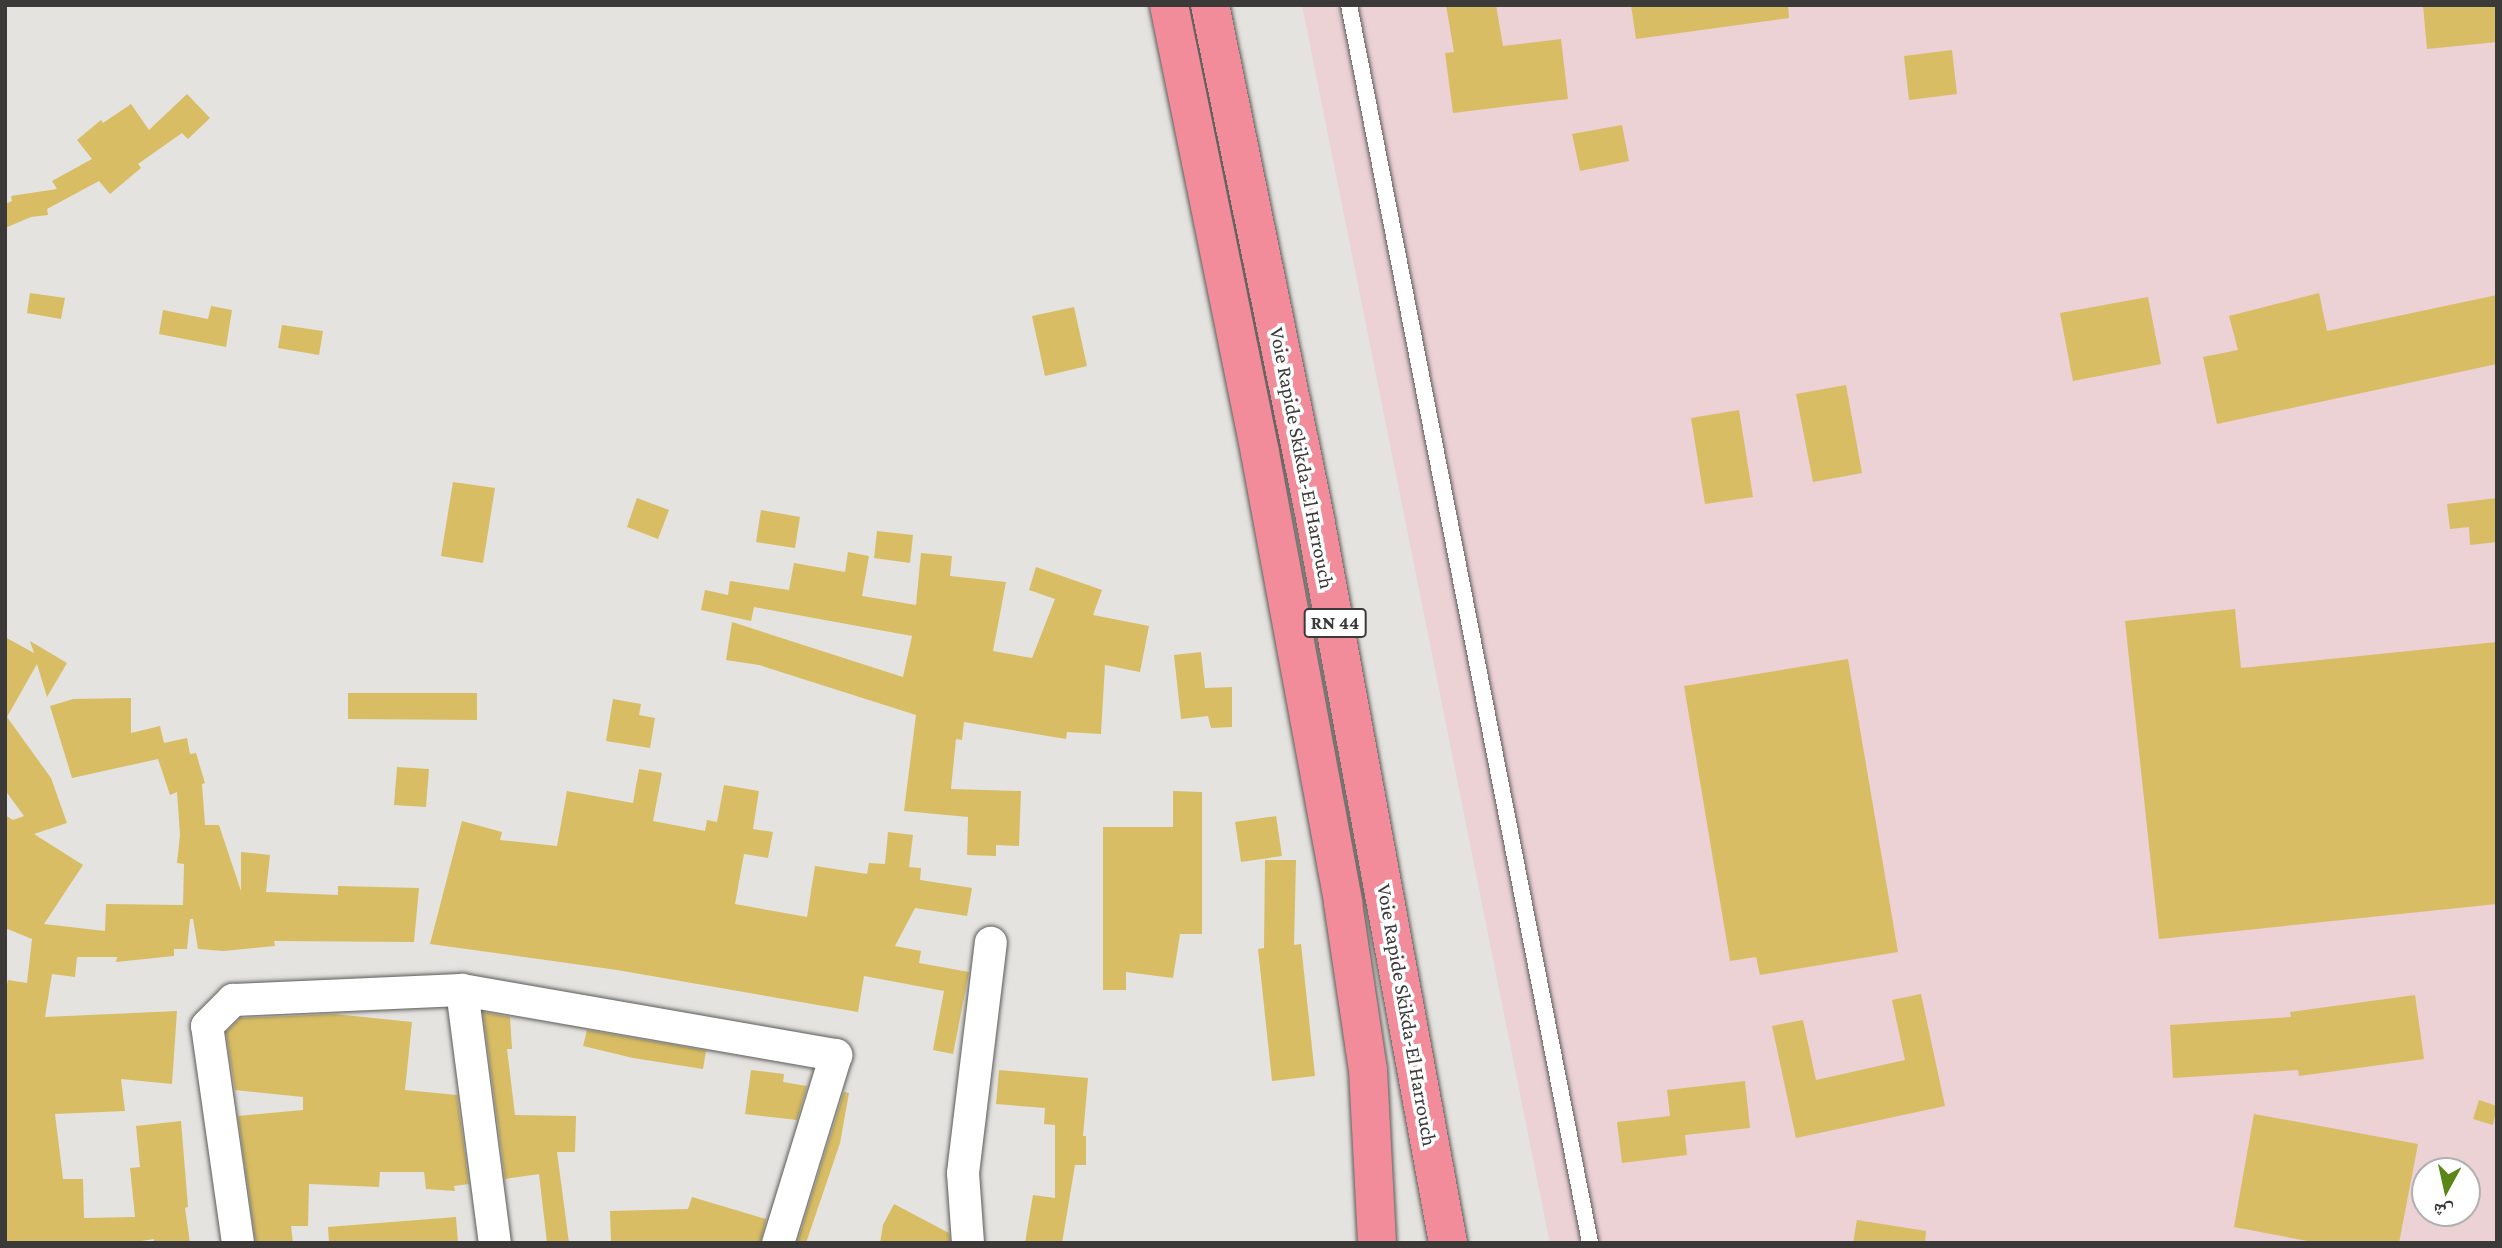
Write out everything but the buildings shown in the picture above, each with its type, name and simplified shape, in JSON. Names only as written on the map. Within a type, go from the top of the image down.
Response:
[{"type":"highway","name":"Voie Rapide Skikda-El Harrouch","points":[[1169,5],[1260,453],[1343,903],[1368,1070],[1377,1243]]},
{"type":"highway","name":"Voie Rapide Skikda-El Harrouch","points":[[1210,5],[1317,531],[1448,1243]]},
{"type":"street","points":[[968,1243],[963,1173],[991,943]]},
{"type":"street","points":[[238,1243],[207,1026],[233,1000],[462,990],[836,1055],[778,1243]]},
{"type":"street","points":[[462,990],[495,1243]]},
{"type":"lane","points":[[1349,5],[1590,1243]]},
{"type":"shaded area","points":[[1302,5],[2497,5],[2497,1243],[1550,1243]]}]
